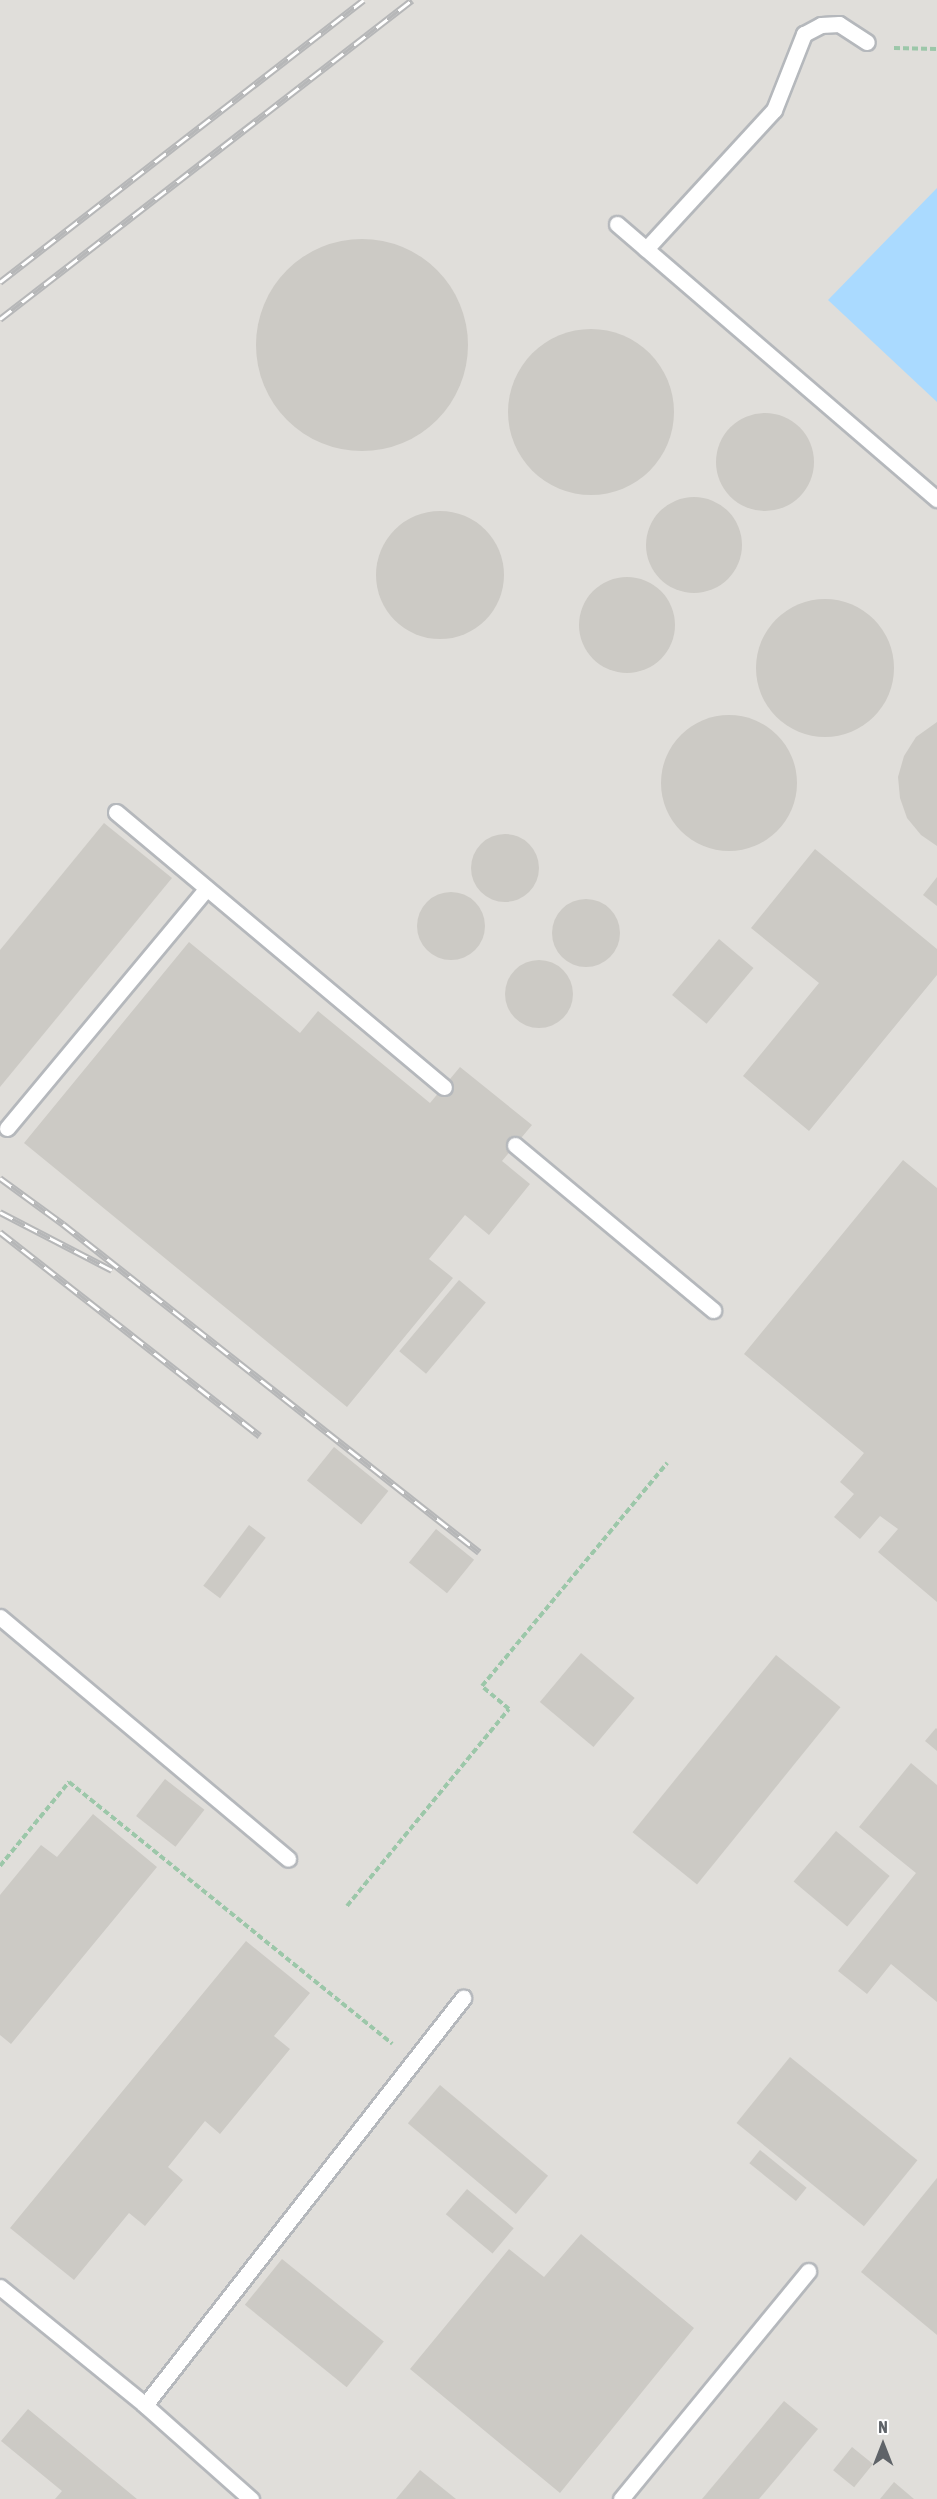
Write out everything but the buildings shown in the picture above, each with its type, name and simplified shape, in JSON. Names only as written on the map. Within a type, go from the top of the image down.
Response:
[{"type":"lane","points":[[646,249],[774,110],[804,34],[821,25],[839,24],[867,42]]},
{"type":"lane","points":[[617,224],[937,499]]},
{"type":"lane","points":[[116,812],[444,1087]]},
{"type":"lane","points":[[7,1128],[206,889]]},
{"type":"lane","points":[[515,1145],[714,1310]]},
{"type":"lane","points":[[0,1617],[288,1859]]},
{"type":"lane","points":[[145,2405],[463,1998]]},
{"type":"lane","points":[[621,2499],[808,2271]]},
{"type":"lane","points":[[0,2287],[145,2405],[251,2499]]},
{"type":"path","points":[[867,42],[897,49],[937,49]]},
{"type":"path","points":[[347,1906],[509,1709],[482,1686],[667,1462]]},
{"type":"path","points":[[0,1866],[69,1782],[413,2061]]},
{"type":"shaded area","points":[[0,0],[937,0],[937,2499],[0,2499]]},
{"type":"water","points":[[937,188],[937,402],[828,300]]},
{"type":"railway","points":[[0,282],[364,0]]},
{"type":"railway","points":[[0,319],[412,0]]},
{"type":"railway","points":[[0,1178],[63,1224],[479,1552]]},
{"type":"railway","points":[[0,1212],[112,1270]]},
{"type":"railway","points":[[0,1232],[260,1436]]}]
